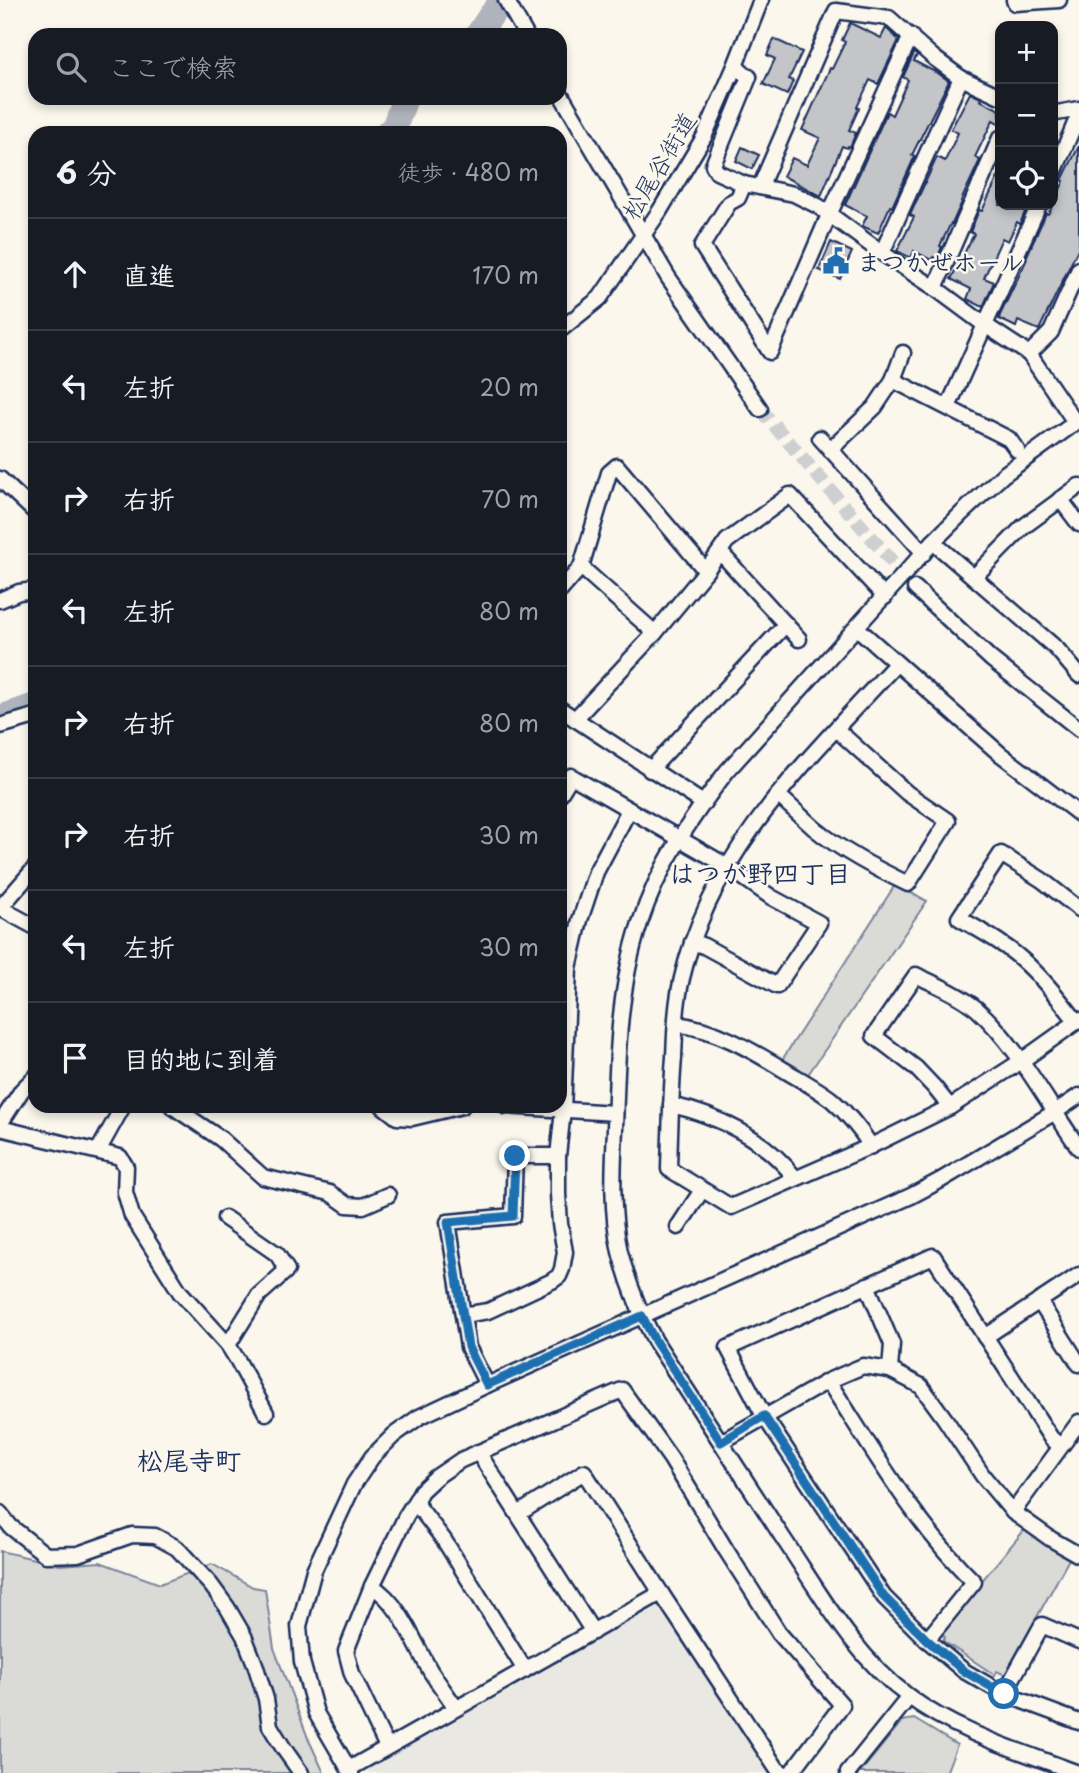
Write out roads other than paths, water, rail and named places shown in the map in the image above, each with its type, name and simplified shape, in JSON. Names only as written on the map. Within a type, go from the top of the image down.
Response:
[{"type":"street","points":[[506,0],[522,28]]},
{"type":"street","name":"松尾谷街道","points":[[567,324],[600,298],[659,212],[704,137],[761,0]]},
{"type":"street","points":[[1014,0],[1059,0]]},
{"type":"street","points":[[760,187],[836,11],[889,18],[961,78],[995,94]]},
{"type":"street","points":[[744,184],[738,198],[729,203],[702,246],[770,352],[911,36]]},
{"type":"street","points":[[735,66],[749,77],[713,166],[717,172],[744,184],[794,194],[818,206],[1029,354],[1077,421],[1003,475],[962,513],[727,771],[679,839],[658,879],[640,923],[628,968],[615,1113],[613,1197],[620,1250],[642,1316],[655,1341],[834,1615],[869,1661],[909,1698],[936,1715],[1078,1773]]},
{"type":"street","points":[[883,253],[961,78]]},
{"type":"street","points":[[567,105],[668,278],[760,409]]},
{"type":"street","points":[[1058,113],[1079,108]]},
{"type":"street","points":[[1058,163],[1079,114]]},
{"type":"street","points":[[935,288],[996,147]]},
{"type":"street","points":[[948,407],[1038,210]]},
{"type":"street","points":[[1029,354],[1051,332],[1079,269]]},
{"type":"street","points":[[903,352],[893,380],[875,407],[825,444],[864,488],[929,548],[974,577],[1057,649],[1079,675]]},
{"type":"street","points":[[893,380],[1009,439],[1017,450]]},
{"type":"street","points":[[567,583],[581,567],[609,473],[617,466],[705,571]]},
{"type":"street","points":[[864,488],[875,478]]},
{"type":"street","points":[[0,479],[28,505]]},
{"type":"street","points":[[974,577],[1023,527],[1079,486]]},
{"type":"street","points":[[575,719],[655,633],[727,541],[790,495],[885,597]]},
{"type":"street","points":[[1060,499],[1079,524]]},
{"type":"street","points":[[720,552],[799,639]]},
{"type":"street","points":[[581,567],[655,633]]},
{"type":"street","points":[[915,588],[991,659],[1079,729]]},
{"type":"street","points":[[0,600],[28,591]]},
{"type":"street","points":[[650,770],[786,624]]},
{"type":"street","points":[[857,628],[999,753],[1079,814]]},
{"type":"street","points":[[896,664],[836,729],[751,829],[707,904],[692,942],[682,981],[676,1024],[669,1169],[731,1207],[871,1146],[950,1107],[1078,1021],[1026,962],[994,938],[960,918],[1001,854],[1042,880],[1079,909]]},
{"type":"street","points":[[567,714],[703,803]]},
{"type":"street","points":[[0,726],[28,718]]},
{"type":"street","points":[[778,795],[838,846],[872,867],[908,884],[948,821],[907,793],[836,729]]},
{"type":"street","points":[[567,783],[571,776],[727,866],[771,897],[819,923],[776,986],[692,942]]},
{"type":"street","points":[[567,1015],[573,943],[596,872],[629,810]]},
{"type":"street","points":[[28,877],[0,908],[28,923]]},
{"type":"street","points":[[950,1107],[916,1068],[874,1036],[916,975],[974,1007],[1000,1032],[1079,1147]]},
{"type":"street","points":[[676,1024],[702,1029],[733,1040],[815,1088],[847,1114],[871,1146]]},
{"type":"street","points":[[28,1084],[0,1126],[120,1157],[126,1167],[125,1192],[132,1216],[180,1292],[228,1345],[266,1413]]},
{"type":"street","points":[[661,1593],[387,1747],[350,1771],[316,1713],[302,1662],[299,1626],[314,1570],[354,1483],[372,1457],[394,1434],[419,1416],[921,1191],[1079,1096]]},
{"type":"street","points":[[671,1105],[707,1116],[741,1132],[770,1152],[795,1178]]},
{"type":"street","points":[[567,1110],[615,1113]]},
{"type":"street","points":[[99,1151],[119,1113]]},
{"type":"street","points":[[182,1113],[220,1139],[263,1177],[330,1193],[347,1205],[363,1206],[388,1195]]},
{"type":"street","points":[[392,1113],[397,1117],[412,1118],[433,1113]]},
{"type":"street","points":[[463,1315],[488,1311],[559,1276],[565,1261],[558,1204],[558,1156],[563,1113]]},
{"type":"street","points":[[487,1385],[468,1347],[448,1222],[513,1216],[515,1156],[558,1156]]},
{"type":"street","points":[[678,1227],[702,1190]]},
{"type":"street","points":[[225,1218],[277,1254],[287,1270],[259,1295],[228,1345]]},
{"type":"street","points":[[1060,1446],[1051,1438],[933,1256],[728,1348],[764,1416],[884,1597],[927,1640],[964,1671],[1004,1694],[1079,1722]]},
{"type":"street","points":[[985,1337],[1079,1275]]},
{"type":"street","points":[[867,1285],[892,1343],[890,1370]]},
{"type":"street","points":[[1039,1301],[1079,1364]]},
{"type":"street","points":[[721,1442],[828,1381],[863,1366],[890,1370],[921,1386],[983,1476],[1013,1512],[1079,1555]]},
{"type":"street","points":[[828,1381],[929,1533],[974,1582],[927,1640]]},
{"type":"street","points":[[387,1747],[352,1674],[346,1651],[372,1586],[421,1491],[461,1460],[622,1390],[671,1459],[779,1633],[842,1705],[791,1773]]},
{"type":"street","points":[[1013,1512],[1079,1422]]},
{"type":"street","points":[[478,1452],[593,1632]]},
{"type":"street","points":[[518,1514],[584,1472],[776,1769],[783,1773]]},
{"type":"street","points":[[415,1502],[444,1540],[524,1670]]},
{"type":"street","points":[[0,1513],[11,1527],[46,1555],[78,1554],[132,1535],[155,1536],[177,1548],[228,1607],[244,1636],[266,1699],[270,1726],[301,1773]]},
{"type":"street","points":[[372,1586],[382,1591],[400,1615],[431,1672],[456,1708]]},
{"type":"street","points":[[1004,1694],[1042,1625],[1079,1640]]},
{"type":"street","points":[[848,1773],[909,1698]]},
{"type":"waterway","points":[[483,28],[503,0]]},
{"type":"waterway","points":[[395,126],[402,105]]},
{"type":"waterway","points":[[0,718],[28,708]]},
{"type":"tunnel","points":[[760,409],[915,588]]},
{"type":"place","name":"まつかぜホール","points":[[836,261]]},
{"type":"district","name":"はつが野四丁目","points":[[760,872]]},
{"type":"district","name":"松尾寺町","points":[[189,1459]]}]
